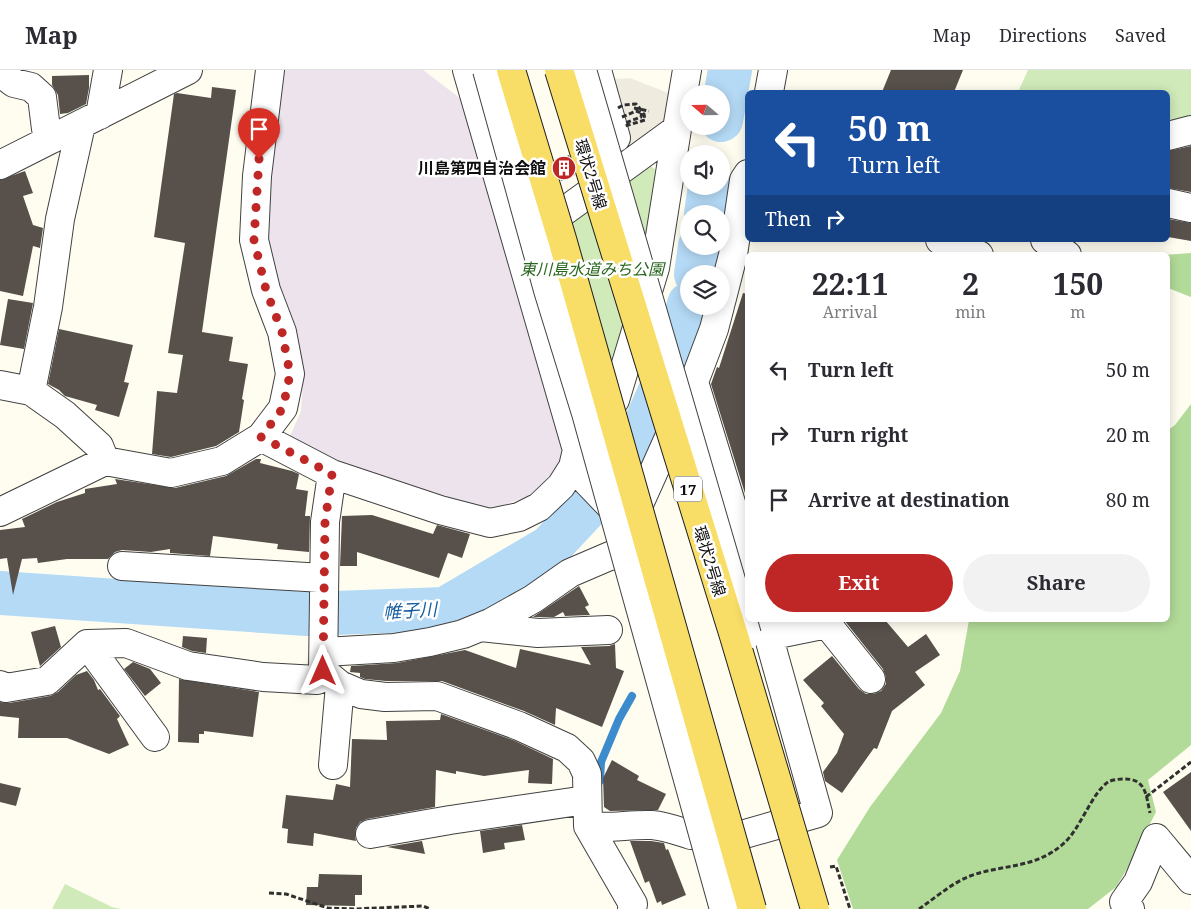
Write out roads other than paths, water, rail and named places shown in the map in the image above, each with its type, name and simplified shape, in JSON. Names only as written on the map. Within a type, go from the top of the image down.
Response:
[{"type":"main road","points":[[511,70],[562,240],[752,909]]},
{"type":"main road","name":"環状2号線","points":[[559,70],[734,636],[815,909]]},
{"type":"street","points":[[2,70],[2,74],[14,83],[31,87],[42,97],[46,129],[52,139]]},
{"type":"street","points":[[31,391],[48,307],[60,219],[90,120],[108,70]]},
{"type":"street","points":[[0,166],[188,70]]},
{"type":"street","points":[[0,512],[105,461],[171,473],[222,460],[261,437],[283,408],[290,374],[282,332],[266,290],[254,240],[256,176],[270,70]]},
{"type":"street","points":[[467,70],[518,245],[576,463],[624,519]]},
{"type":"street","points":[[487,70],[548,290],[586,413],[724,909]]},
{"type":"street","points":[[582,70],[828,909]]},
{"type":"street","points":[[597,70],[624,168]]},
{"type":"street","points":[[261,437],[332,474],[440,510],[490,522],[518,517],[539,507],[561,486],[615,400],[655,268],[687,70]]},
{"type":"street","points":[[769,90],[773,70]]},
{"type":"street","points":[[518,245],[677,129]]},
{"type":"street","points":[[1170,135],[1191,130]]},
{"type":"street","points":[[730,267],[745,178]]},
{"type":"street","points":[[1170,203],[1191,208]]},
{"type":"street","points":[[948,242],[972,252]]},
{"type":"street","points":[[1048,242],[1063,252]]},
{"type":"street","points":[[711,909],[617,563],[624,519],[694,382],[718,315]]},
{"type":"street","points":[[694,382],[740,502],[745,539]]},
{"type":"street","points":[[0,385],[31,391],[65,415],[99,446],[105,461]]},
{"type":"street","points":[[332,474],[325,522],[323,581],[333,765]]},
{"type":"street","points":[[0,685],[6,688],[47,682],[87,644],[126,643],[188,666],[264,677],[317,680],[328,663],[430,642],[463,634],[481,627],[533,599],[570,573],[612,555],[619,556]]},
{"type":"street","points":[[122,566],[323,581]]},
{"type":"street","points":[[370,834],[450,820],[595,820],[672,828],[692,842],[818,813],[766,628],[827,624],[871,679]]},
{"type":"street","points":[[481,627],[538,633],[608,630]]},
{"type":"street","points":[[87,644],[155,737]]},
{"type":"street","points":[[328,663],[361,694],[385,697],[437,696],[519,726],[567,748],[581,761],[587,774],[595,820],[633,904],[632,909]]},
{"type":"street","points":[[1123,907],[1138,882],[1156,838],[1191,880]]},
{"type":"waterway","name":"帷子川","points":[[727,85],[730,70]]},
{"type":"waterway","name":"帷子川","points":[[707,205],[709,195]]},
{"type":"waterway","name":"帷子川","points":[[697,265],[699,255]]},
{"type":"waterway","name":"帷子川","points":[[0,593],[307,614],[445,609],[550,547],[593,501],[645,425],[677,353],[686,315]]},
{"type":"waterway","points":[[600,781],[601,762],[619,719],[632,696]]},
{"type":"place","name":"川島第四自治会館","points":[[564,168]]},
{"type":"park label","name":"東川島水道みち公園","points":[[592,269]]}]
